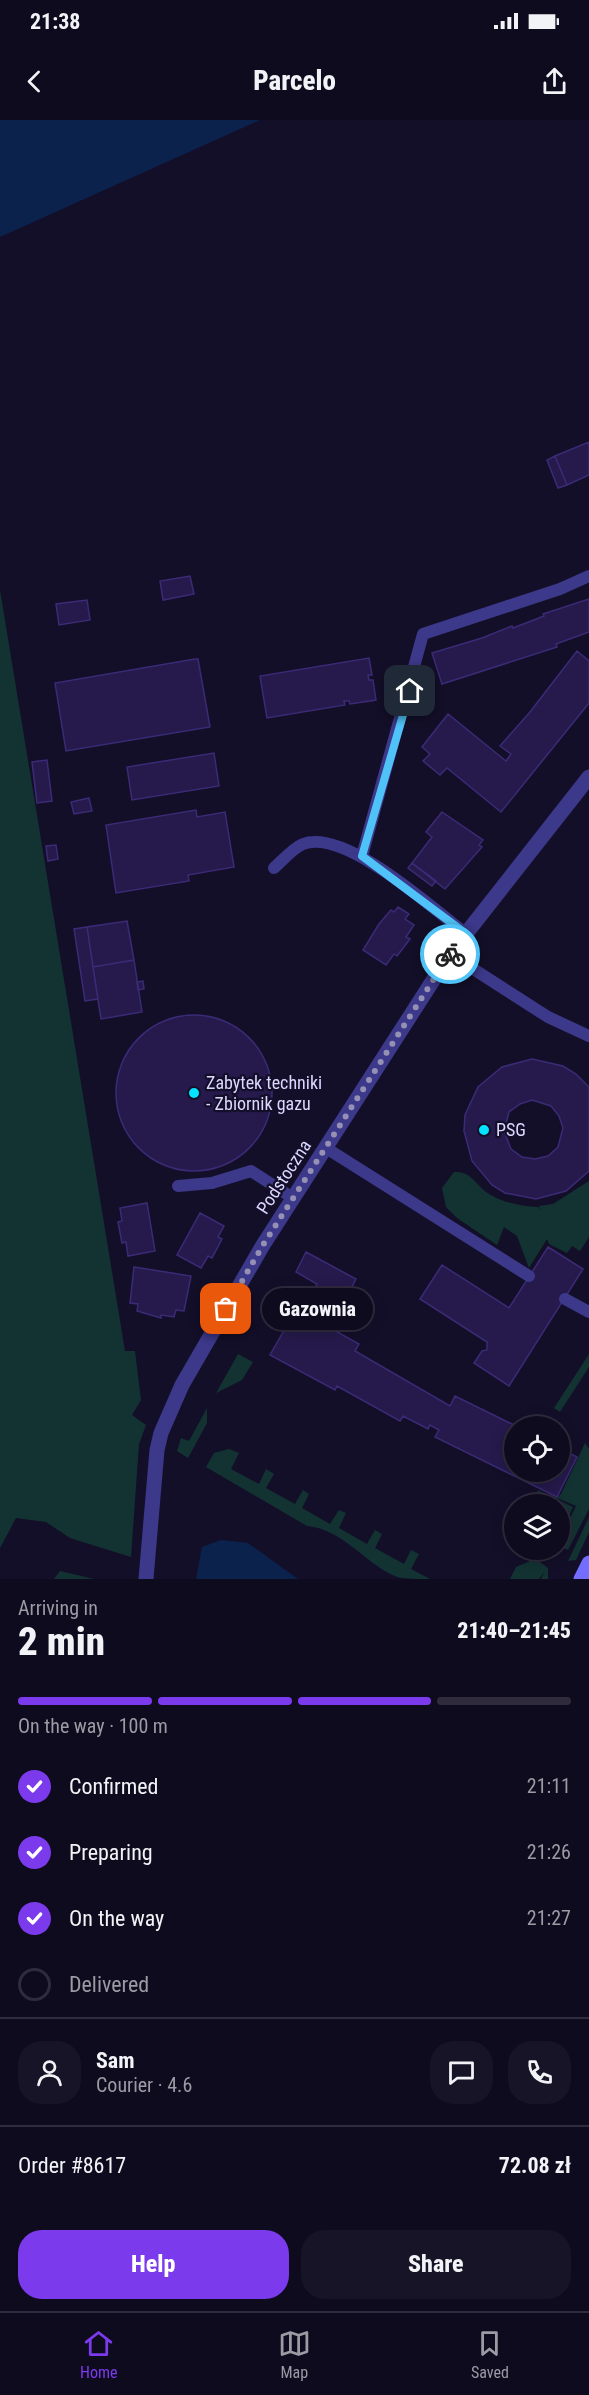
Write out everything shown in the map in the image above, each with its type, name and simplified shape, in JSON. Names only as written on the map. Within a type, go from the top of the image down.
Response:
[{"type":"street","name":"Podstoczna","points":[[146,1579],[157,1450],[161,1433],[182,1385],[293,1197],[450,954],[589,777]]},
{"type":"street","points":[[581,1579],[589,1563]]},
{"type":"lane","points":[[362,856],[423,634],[560,589],[589,576]]},
{"type":"lane","points":[[274,868],[302,844],[334,843],[362,856],[465,933]]},
{"type":"lane","points":[[450,954],[548,1017],[589,1036]]},
{"type":"lane","points":[[326,1148],[529,1276]]},
{"type":"lane","points":[[178,1186],[204,1185],[251,1171],[293,1197]]},
{"type":"lane","points":[[565,1299],[589,1312]]},
{"type":"green space","points":[[0,590],[125,1351],[135,1351],[141,1400],[132,1415],[146,1425],[139,1444],[131,1557],[70,1538],[46,1522],[16,1518],[0,1548]]},
{"type":"green space","points":[[454,1172],[469,1176],[484,1190],[501,1200],[538,1207],[540,1210],[539,1206],[553,1204],[589,1181],[589,1237],[580,1251],[572,1246],[567,1253],[549,1244],[547,1239],[529,1268],[517,1236],[504,1227],[497,1245],[457,1218],[446,1207],[442,1188]]},
{"type":"green space","points":[[238,1354],[253,1362],[242,1380],[216,1393]]},
{"type":"green space","points":[[589,1354],[589,1367],[560,1412],[554,1408]]},
{"type":"green space","points":[[207,1408],[207,1423],[188,1458],[177,1451],[181,1438],[189,1441]]},
{"type":"green space","points":[[585,1443],[589,1449],[589,1509],[570,1546],[570,1518],[576,1506],[570,1503],[570,1494],[561,1494],[567,1482],[570,1482],[570,1475]]},
{"type":"green space","points":[[229,1449],[239,1453],[231,1469],[259,1484],[266,1469],[274,1474],[266,1488],[295,1504],[303,1490],[309,1494],[302,1508],[330,1524],[339,1510],[346,1513],[339,1528],[367,1544],[375,1530],[382,1534],[375,1548],[404,1564],[411,1550],[419,1554],[411,1569],[430,1579],[397,1577],[385,1571],[332,1533],[307,1526],[206,1467],[214,1453]]},
{"type":"green space","points":[[589,1517],[589,1532],[576,1560],[568,1561]]},
{"type":"green space","points":[[530,1561],[540,1562],[548,1568],[548,1579],[541,1579],[544,1572],[539,1579],[510,1579],[516,1567]]},
{"type":"green space","points":[[60,1571],[94,1579],[54,1579]]},
{"type":"water","points":[[0,120],[260,120],[0,237]]},
{"type":"water","points":[[221,1540],[248,1543],[298,1579],[196,1579],[202,1547]]},
{"type":"building","points":[[589,442],[589,475],[567,485],[555,456]]},
{"type":"building","points":[[555,456],[567,485],[558,488],[547,460]]},
{"type":"building","points":[[190,576],[194,594],[163,600],[160,581]]},
{"type":"building","points":[[589,599],[589,632],[556,644],[557,647],[442,684],[432,653],[512,626],[513,628],[544,616],[543,614]]},
{"type":"building","points":[[87,600],[90,620],[59,625],[56,604]]},
{"type":"building","points":[[577,651],[589,661],[589,703],[501,812],[447,768],[440,775],[423,761],[430,754],[422,747],[448,714],[506,761],[511,754],[500,746],[530,712]]},
{"type":"building","points":[[369,658],[372,675],[368,675],[369,680],[373,680],[376,700],[350,704],[349,701],[344,701],[345,705],[267,718],[260,676]]},
{"type":"building","points":[[198,659],[210,727],[66,751],[55,683]]},
{"type":"building","points":[[214,753],[219,786],[132,800],[127,767]]},
{"type":"building","points":[[47,760],[52,801],[37,803],[32,762]]},
{"type":"building","points":[[89,798],[92,811],[74,814],[71,802]]},
{"type":"building","points":[[196,810],[197,817],[225,812],[234,867],[188,875],[189,881],[116,893],[106,825]]},
{"type":"building","points":[[442,812],[483,840],[479,845],[482,847],[445,889],[412,863],[432,837],[426,832]]},
{"type":"building","points":[[56,845],[58,859],[48,861],[46,846]]},
{"type":"building","points":[[412,863],[436,881],[432,886],[408,868]]},
{"type":"building","points":[[398,907],[409,914],[405,919],[414,925],[406,937],[410,939],[397,956],[394,954],[386,965],[363,950],[379,924],[391,910],[394,912]]},
{"type":"building","points":[[127,921],[134,960],[93,967],[87,927]]},
{"type":"building","points":[[87,927],[98,999],[85,1001],[74,929]]},
{"type":"building","points":[[134,960],[142,1012],[101,1019],[93,967]]},
{"type":"building","points":[[143,981],[144,989],[138,990],[137,982]]},
{"type":"building","name":"Zabytek techniki - Zbiornik gazu","points":[[194,1015],[209,1016],[224,1021],[238,1028],[249,1038],[259,1049],[266,1063],[271,1078],[271,1108],[266,1123],[259,1137],[249,1148],[238,1158],[224,1165],[209,1170],[194,1171],[179,1170],[164,1165],[150,1158],[139,1148],[129,1137],[122,1123],[117,1108],[116,1093],[117,1078],[122,1063],[129,1049],[139,1038],[150,1028],[164,1021],[179,1016]]},
{"type":"building","name":"PSG","points":[[532,1059],[563,1066],[576,1074],[589,1087],[589,1171],[566,1191],[536,1199],[505,1193],[492,1185],[472,1161],[464,1131],[465,1115],[478,1087],[502,1067]],"holes":[[[532,1100],[551,1106],[559,1116],[563,1128],[558,1147],[548,1156],[535,1159],[522,1157],[511,1149],[504,1131],[509,1112],[520,1104]]]},
{"type":"building","points":[[147,1203],[155,1251],[128,1256],[126,1242],[122,1243],[118,1222],[122,1221],[120,1208]]},
{"type":"building","points":[[200,1213],[224,1226],[218,1237],[222,1239],[212,1258],[208,1256],[201,1268],[177,1255]]},
{"type":"building","points":[[548,1247],[583,1269],[509,1386],[474,1363],[482,1351],[487,1350],[487,1342],[420,1299],[442,1265],[509,1308]]},
{"type":"building","points":[[306,1252],[356,1279],[330,1328],[359,1344],[355,1351],[450,1406],[455,1396],[504,1420],[504,1471],[435,1437],[439,1430],[430,1425],[428,1429],[403,1416],[400,1421],[337,1386],[335,1390],[270,1355],[294,1313],[299,1316],[317,1284],[296,1272]]},
{"type":"building","points":[[134,1267],[191,1276],[184,1311],[176,1310],[174,1317],[161,1315],[161,1318],[137,1311],[138,1304],[130,1303]]},
{"type":"building","points":[[570,1453],[577,1457],[570,1471]]},
{"type":"building","points":[[526,1482],[564,1482],[558,1494],[551,1494]]},
{"type":"way so far","points":[[226,1309],[263,1245],[450,954]]},
{"type":"place","name":"Zabytek techniki - Zbiornik gazu","points":[[194,1093]]},
{"type":"place","name":"PSG","points":[[484,1130]]},
{"type":"place","name":"Gazownia","points":[[226,1309]]},
{"type":"route","points":[[410,691],[362,856],[465,933],[450,954]]}]
